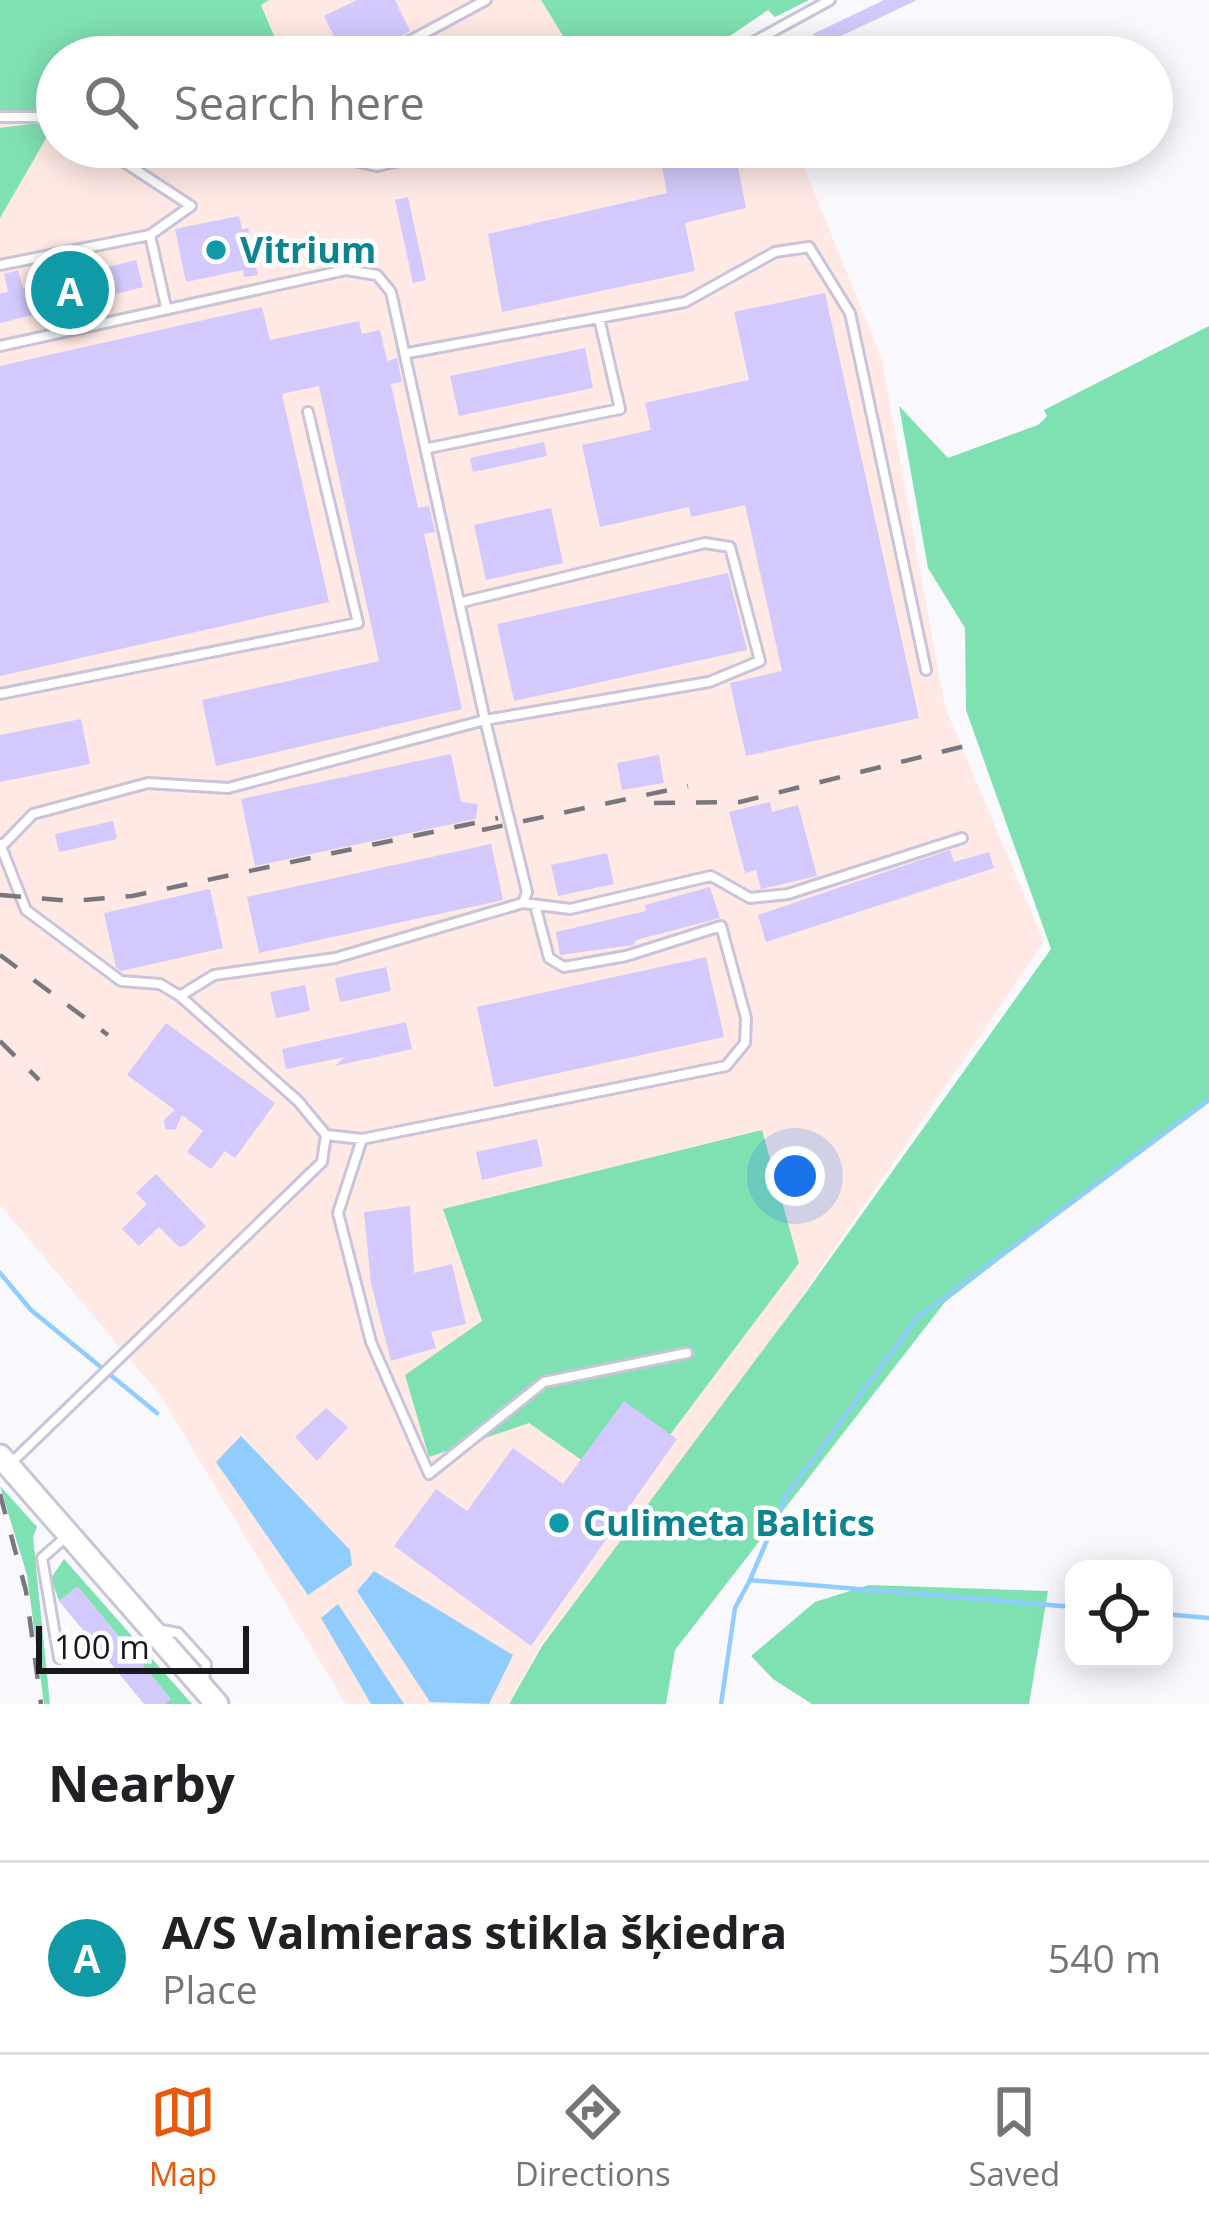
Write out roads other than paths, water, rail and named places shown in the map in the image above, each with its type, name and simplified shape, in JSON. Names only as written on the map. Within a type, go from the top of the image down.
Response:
[{"type":"main road","points":[[4,1461],[210,1696]]},
{"type":"lane","points":[[419,36],[486,0]]},
{"type":"lane","points":[[763,36],[824,1]]},
{"type":"lane","points":[[0,117],[36,117]]},
{"type":"lane","points":[[0,265],[150,235],[191,206],[138,168]]},
{"type":"lane","points":[[150,235],[166,307]]},
{"type":"lane","points":[[408,353],[685,302],[775,252],[809,247],[850,314],[926,670]]},
{"type":"lane","points":[[0,346],[346,270],[377,275],[391,292],[408,353],[485,720],[527,892],[523,903]]},
{"type":"lane","points":[[429,448],[620,410],[598,318]]},
{"type":"lane","points":[[0,694],[358,623],[308,412]]},
{"type":"lane","points":[[462,602],[705,543],[730,547],[760,662],[709,682],[485,720],[228,788],[148,783],[33,814],[2,844],[26,910],[122,981],[160,984],[180,996],[298,1102],[326,1136],[362,1139],[726,1066],[745,1043],[746,1018],[721,926],[626,956],[564,968],[550,958],[535,905]]},
{"type":"lane","points":[[180,996],[214,975],[335,958],[523,903],[570,909],[711,876],[750,898],[788,894],[962,838]]},
{"type":"lane","points":[[4,1461],[99,1378],[322,1162],[326,1136]]},
{"type":"lane","points":[[362,1139],[338,1213],[370,1342],[428,1474],[544,1382],[687,1353]]},
{"type":"lane","points":[[59,1658],[42,1558],[68,1535]]},
{"type":"water","points":[[241,1436],[350,1550],[352,1565],[308,1595],[216,1462]]},
{"type":"water","points":[[374,1571],[513,1655],[489,1704],[430,1702],[357,1591]]},
{"type":"water","points":[[338,1604],[404,1704],[371,1704],[321,1618]]},
{"type":"waterway","points":[[750,1580],[786,1496],[917,1318],[1209,1100]]},
{"type":"waterway","points":[[0,1273],[31,1310],[157,1413]]},
{"type":"waterway","points":[[721,1704],[735,1608],[750,1580],[1065,1606]]},
{"type":"waterway","points":[[1173,1615],[1209,1618]]},
{"type":"railway","points":[[654,803],[740,802],[965,746]]},
{"type":"railway","points":[[482,830],[688,786]]},
{"type":"railway","points":[[0,895],[73,901],[132,896],[498,818]]},
{"type":"railway","points":[[0,955],[108,1035]]},
{"type":"railway","points":[[0,1041],[39,1080]]},
{"type":"railway","points":[[0,1494],[26,1591],[41,1704]]},
{"type":"place","name":"Vitrium","points":[[216,250]]},
{"type":"place","name":"A/S Valmieras stikla šķiedra","points":[[70,290]]},
{"type":"place","name":"Culimeta Baltics","points":[[559,1523]]}]
